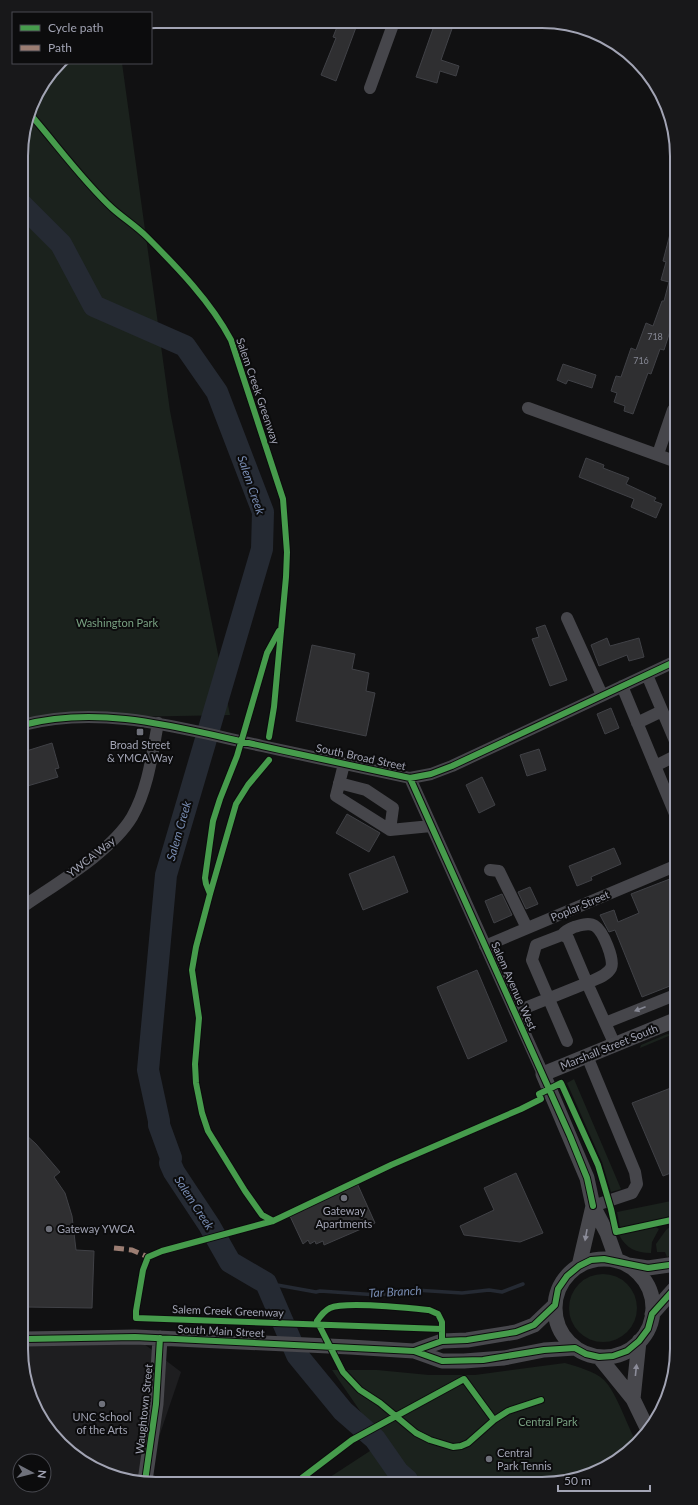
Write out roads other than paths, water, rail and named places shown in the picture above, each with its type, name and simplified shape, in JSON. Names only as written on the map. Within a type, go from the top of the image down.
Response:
[{"type":"main road","name":"Marshall Street South","points":[[543,1074],[670,1022]]},
{"type":"main road","name":"Salem Avenue West","points":[[543,1074],[587,1178],[593,1206],[622,1263]]},
{"type":"main road","points":[[579,1266],[593,1206]]},
{"type":"main road","points":[[622,1263],[639,1274],[647,1286],[652,1300],[652,1314],[648,1329],[639,1341],[627,1351],[613,1356],[598,1357],[586,1354],[575,1348],[566,1340],[556,1317],[555,1305],[558,1289],[567,1276],[579,1266],[591,1260],[604,1259],[648,1268],[670,1265]]},
{"type":"main road","points":[[652,1314],[670,1294]]},
{"type":"main road","name":"South Main Street","points":[[414,1351],[442,1342],[467,1340],[516,1332],[534,1325],[555,1305]]},
{"type":"main road","name":"South Main Street","points":[[28,1339],[160,1338],[350,1347],[414,1351],[442,1361],[504,1358],[544,1350],[575,1348]]},
{"type":"main road","name":"Waughtown Street","points":[[146,1476],[156,1404],[160,1338]]},
{"type":"main road","points":[[633,1399],[639,1341]]},
{"type":"main road","points":[[598,1357],[633,1399],[645,1424]]},
{"type":"street","points":[[370,88],[392,28]]},
{"type":"street","points":[[528,408],[670,459]]},
{"type":"street","points":[[658,454],[670,419]]},
{"type":"street","points":[[567,618],[602,695]]},
{"type":"street","name":"South Broad Street","points":[[28,724],[47,719],[86,716],[158,723],[410,778],[431,774],[452,766],[670,664]]},
{"type":"street","points":[[647,675],[670,731]]},
{"type":"street","points":[[622,686],[670,802]]},
{"type":"street","points":[[637,723],[662,711]]},
{"type":"street","name":"YWCA Way","points":[[28,903],[74,871],[112,842],[122,832],[132,816],[141,796],[151,761],[158,723]]},
{"type":"street","points":[[655,766],[670,758]]},
{"type":"street","points":[[344,764],[336,796],[390,830],[432,826]]},
{"type":"street","name":"Salem Avenue West","points":[[410,778],[543,1074]]},
{"type":"street","points":[[339,783],[366,790],[393,808],[390,830]]},
{"type":"street","name":"Poplar Street","points":[[485,946],[670,868]]},
{"type":"street","points":[[490,870],[499,871],[527,928]]},
{"type":"street","points":[[515,1012],[548,998],[587,983],[606,974],[611,969],[611,957],[600,931],[595,926],[588,924],[565,930],[562,935],[536,945],[533,953],[532,960],[548,998],[567,1041]]},
{"type":"street","points":[[562,935],[568,938],[615,1045]]},
{"type":"street","points":[[605,1023],[670,997]]},
{"type":"street","points":[[588,1056],[635,1172],[637,1184],[632,1193],[593,1206]]},
{"type":"waterway","name":"Salem Creek","points":[[28,211],[61,244],[94,306],[185,346],[217,392],[263,512],[262,549],[166,875],[148,1070],[159,1125],[171,1158],[170,1163],[174,1172],[209,1225],[230,1262],[266,1283],[297,1355],[343,1411],[375,1439],[398,1472],[404,1477]]},
{"type":"waterway","name":"Tar Branch","points":[[266,1283],[316,1292],[378,1295],[415,1290],[462,1293],[489,1290],[502,1292],[523,1284]]},
{"type":"place","name":"Broad Street & YMCA Way","points":[[140,732]]},
{"type":"place","name":"Gateway Apartments","points":[[344,1198]]},
{"type":"place","name":"Gateway YWCA","points":[[49,1229]]},
{"type":"place","name":"UNC School of the Arts","points":[[102,1404]]},
{"type":"place","name":"Central Park Tennis","points":[[489,1459]]},
{"type":"park label","name":"Washington Park","points":[[117,623]]},
{"type":"park label","name":"Central Park","points":[[548,1422]]}]
